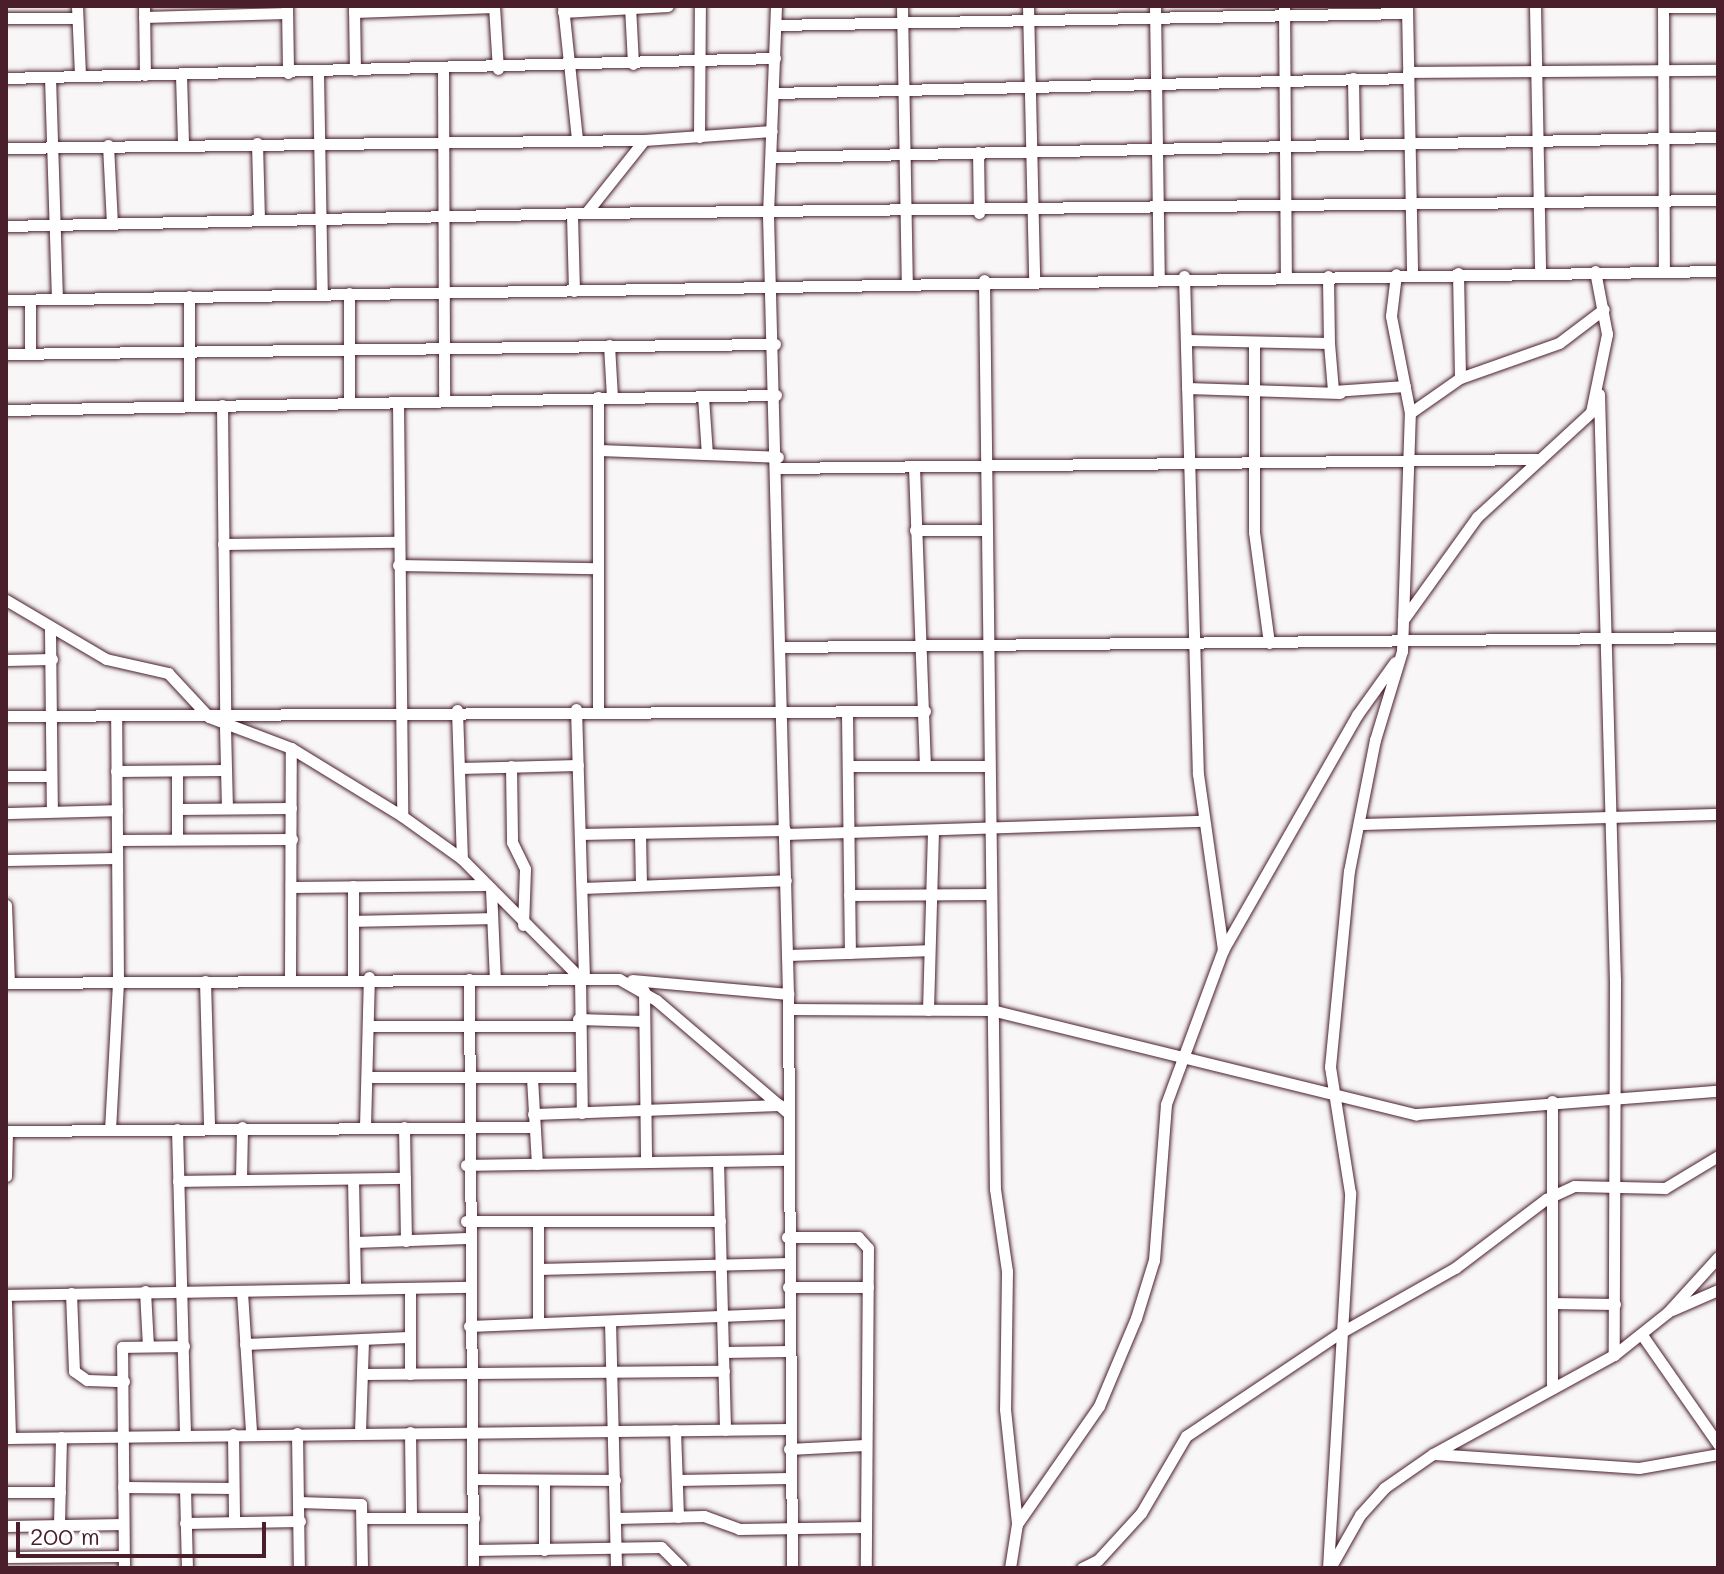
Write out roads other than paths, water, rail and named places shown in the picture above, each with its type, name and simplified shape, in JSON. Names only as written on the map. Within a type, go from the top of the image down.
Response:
[{"type":"street","points":[[577,139],[563,9],[668,6]]},
{"type":"street","points":[[699,137],[702,62],[700,6]]},
{"type":"street","points":[[776,6],[768,215],[774,288],[782,647],[788,994],[783,1109],[787,1160],[792,1568]]},
{"type":"street","points":[[902,6],[907,283]]},
{"type":"street","points":[[946,20],[947,6]]},
{"type":"street","points":[[1028,6],[1034,279]]},
{"type":"street","points":[[1535,6],[1540,271]]},
{"type":"street","points":[[355,70],[354,9],[494,7],[498,69]]},
{"type":"street","points":[[630,7],[633,64]]},
{"type":"street","points":[[1664,271],[1663,7],[1718,7]]},
{"type":"street","points":[[145,75],[144,12],[210,10],[287,9],[288,73]]},
{"type":"street","points":[[776,25],[1029,20],[1156,12],[1406,9],[1412,274]]},
{"type":"street","points":[[1284,11],[1286,275]]},
{"type":"street","points":[[6,18],[77,12],[80,76]]},
{"type":"street","points":[[1156,12],[1159,276]]},
{"type":"street","points":[[6,78],[498,69],[775,58]]},
{"type":"street","points":[[443,69],[447,139],[442,350],[444,401]]},
{"type":"street","points":[[773,93],[904,87],[1718,70]]},
{"type":"street","points":[[318,73],[322,293]]},
{"type":"street","points":[[181,75],[183,144]]},
{"type":"street","points":[[50,77],[57,299]]},
{"type":"street","points":[[1353,78],[1354,144]]},
{"type":"street","points":[[6,148],[317,140],[644,140],[772,131]]},
{"type":"street","points":[[772,157],[1718,137]]},
{"type":"street","points":[[586,213],[644,140]]},
{"type":"street","points":[[257,143],[259,219]]},
{"type":"street","points":[[108,145],[112,223]]},
{"type":"street","points":[[978,152],[979,213]]},
{"type":"street","points":[[6,226],[320,217],[586,213],[1032,213],[1718,200]]},
{"type":"street","points":[[572,215],[574,291]]},
{"type":"street","points":[[1595,271],[1607,334],[1599,394],[1616,1096],[1614,1355]]},
{"type":"street","points":[[6,300],[443,290],[774,288],[1159,276],[1718,271]]},
{"type":"street","points":[[1458,273],[1460,378]]},
{"type":"street","points":[[1329,1568],[1350,1193],[1330,1067],[1359,824],[1402,646],[1410,413],[1391,316],[1396,274]]},
{"type":"street","points":[[1184,276],[1192,463],[1194,643],[1203,821],[1223,950]]},
{"type":"street","points":[[1328,276],[1330,385],[1340,393]]},
{"type":"street","points":[[984,280],[982,466],[988,646],[995,1189],[1007,1271],[1005,1409],[1017,1524],[1010,1568]]},
{"type":"street","points":[[349,293],[349,403]]},
{"type":"street","points":[[189,296],[189,405]]},
{"type":"street","points":[[30,300],[30,353]]},
{"type":"street","points":[[1410,413],[1460,378],[1559,343],[1604,309]]},
{"type":"street","points":[[1186,340],[1329,343]]},
{"type":"street","points":[[1254,342],[1254,532],[1269,643]]},
{"type":"street","points":[[6,354],[775,344]]},
{"type":"street","points":[[609,345],[612,397]]},
{"type":"street","points":[[1187,388],[1340,393],[1405,386]]},
{"type":"street","points":[[1402,621],[1469,527],[1591,412],[1599,394]]},
{"type":"street","points":[[6,410],[776,395]]},
{"type":"street","points":[[703,396],[707,454]]},
{"type":"street","points":[[598,397],[598,709]]},
{"type":"street","points":[[398,403],[402,816]]},
{"type":"street","points":[[222,405],[227,807]]},
{"type":"street","points":[[598,450],[914,467],[1540,459]]},
{"type":"street","points":[[914,467],[925,764]]},
{"type":"street","points":[[915,530],[984,530]]},
{"type":"street","points":[[223,544],[398,542]]},
{"type":"street","points":[[398,565],[598,568]]},
{"type":"street","points":[[6,600],[50,630],[106,659],[168,673],[209,717]]},
{"type":"street","points":[[50,630],[55,717],[52,811]]},
{"type":"street","points":[[782,647],[1194,643],[1402,646],[1718,637]]},
{"type":"street","points":[[1017,1524],[1099,1406],[1136,1318],[1154,1260],[1158,1148],[1181,1053],[1223,950],[1357,715],[1402,646]]},
{"type":"street","points":[[6,660],[52,659]]},
{"type":"street","points":[[576,709],[582,888],[578,1077],[582,1113]]},
{"type":"street","points":[[225,721],[457,710],[925,711]]},
{"type":"street","points":[[457,710],[462,859]]},
{"type":"street","points":[[847,713],[850,953]]},
{"type":"street","points":[[6,716],[209,717],[291,748],[402,816],[462,859],[523,925],[582,978]]},
{"type":"street","points":[[110,1130],[118,982],[116,717]]},
{"type":"street","points":[[290,979],[291,748]]},
{"type":"street","points":[[459,768],[578,765]]},
{"type":"street","points":[[511,766],[512,842],[525,869],[523,925]]},
{"type":"street","points":[[848,766],[988,766]]},
{"type":"street","points":[[116,771],[226,770]]},
{"type":"street","points":[[177,771],[177,839]]},
{"type":"street","points":[[6,776],[51,776]]},
{"type":"street","points":[[177,809],[291,808]]},
{"type":"street","points":[[6,813],[117,810]]},
{"type":"street","points":[[1359,824],[1718,814]]},
{"type":"street","points":[[580,834],[989,830],[1203,821]]},
{"type":"street","points":[[928,1010],[933,831]]},
{"type":"street","points":[[640,834],[641,885]]},
{"type":"street","points":[[117,840],[292,839]]},
{"type":"street","points":[[6,860],[117,858]]},
{"type":"street","points":[[582,888],[786,880]]},
{"type":"street","points":[[353,886],[353,978]]},
{"type":"street","points":[[291,887],[489,886]]},
{"type":"street","points":[[489,886],[495,980]]},
{"type":"street","points":[[849,895],[989,894]]},
{"type":"street","points":[[6,905],[8,983],[369,977],[495,980],[582,978],[788,994]]},
{"type":"street","points":[[353,921],[492,918]]},
{"type":"street","points":[[787,955],[928,950]]},
{"type":"street","points":[[365,1127],[369,977]]},
{"type":"street","points":[[469,979],[465,1127],[467,1287],[474,1433],[473,1568]]},
{"type":"street","points":[[619,979],[644,991],[783,1109]]},
{"type":"street","points":[[205,981],[209,1127]]},
{"type":"street","points":[[644,991],[646,1161]]},
{"type":"street","points":[[788,1009],[991,1010],[1181,1053],[1416,1114],[1616,1096],[1718,1091]]},
{"type":"street","points":[[368,1026],[468,1029],[644,1021]]},
{"type":"street","points":[[367,1077],[578,1077]]},
{"type":"street","points":[[532,1078],[537,1164]]},
{"type":"street","points":[[1552,1101],[1552,1388]]},
{"type":"street","points":[[6,1176],[7,1131],[465,1127],[582,1113],[783,1109]]},
{"type":"street","points":[[241,1180],[242,1127]]},
{"type":"street","points":[[404,1127],[406,1241]]},
{"type":"street","points":[[177,1129],[185,1435]]},
{"type":"street","points":[[1082,1568],[1098,1560],[1141,1513],[1186,1436],[1340,1333],[1455,1268],[1552,1196],[1574,1186],[1665,1188],[1718,1156]]},
{"type":"street","points":[[466,1165],[787,1160]]},
{"type":"street","points":[[718,1161],[725,1430]]},
{"type":"street","points":[[178,1181],[405,1178]]},
{"type":"street","points":[[353,1179],[355,1288]]},
{"type":"street","points":[[466,1221],[720,1221]]},
{"type":"street","points":[[538,1221],[538,1323]]},
{"type":"street","points":[[787,1237],[865,1240],[868,1287],[866,1568]]},
{"type":"street","points":[[355,1242],[467,1238]]},
{"type":"street","points":[[1329,1568],[1376,1497],[1433,1454],[1614,1355],[1668,1312],[1718,1257]]},
{"type":"street","points":[[538,1269],[788,1263]]},
{"type":"street","points":[[6,1295],[467,1287]]},
{"type":"street","points":[[788,1287],[868,1287]]},
{"type":"street","points":[[410,1288],[410,1374]]},
{"type":"street","points":[[1668,1312],[1718,1290]]},
{"type":"street","points":[[145,1291],[148,1346]]},
{"type":"street","points":[[242,1292],[251,1433]]},
{"type":"street","points":[[71,1293],[74,1371],[87,1380],[124,1381]]},
{"type":"street","points":[[6,1302],[8,1438],[789,1429]]},
{"type":"street","points":[[1552,1303],[1615,1304]]},
{"type":"street","points":[[469,1326],[788,1313]]},
{"type":"street","points":[[610,1321],[616,1568]]},
{"type":"street","points":[[1642,1335],[1718,1444]]},
{"type":"street","points":[[245,1344],[408,1337]]},
{"type":"street","points":[[360,1432],[363,1341]]},
{"type":"street","points":[[6,1557],[60,1562],[124,1562],[122,1347],[184,1346]]},
{"type":"street","points":[[723,1352],[788,1351]]},
{"type":"street","points":[[362,1374],[724,1371]]},
{"type":"street","points":[[675,1430],[678,1517]]},
{"type":"street","points":[[410,1432],[411,1518]]},
{"type":"street","points":[[297,1433],[299,1568]]},
{"type":"street","points":[[233,1434],[234,1522]]},
{"type":"street","points":[[59,1525],[61,1437]]},
{"type":"street","points":[[789,1449],[865,1445]]},
{"type":"street","points":[[1433,1454],[1639,1468],[1718,1454]]},
{"type":"street","points":[[677,1480],[790,1478]]},
{"type":"street","points":[[474,1479],[615,1480]]},
{"type":"street","points":[[544,1480],[544,1550]]},
{"type":"street","points":[[123,1487],[233,1488]]},
{"type":"street","points":[[185,1488],[187,1568]]},
{"type":"street","points":[[6,1492],[60,1492]]},
{"type":"street","points":[[299,1502],[358,1502],[362,1518],[362,1568]]},
{"type":"street","points":[[616,1518],[718,1517],[739,1529],[866,1527]]},
{"type":"street","points":[[362,1518],[474,1518]]},
{"type":"street","points":[[185,1523],[300,1521]]},
{"type":"street","points":[[6,1526],[123,1524]]},
{"type":"street","points":[[473,1550],[666,1548],[682,1568]]}]
